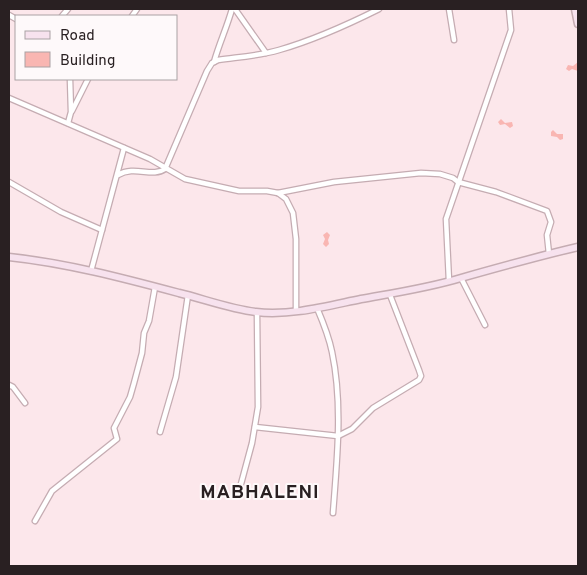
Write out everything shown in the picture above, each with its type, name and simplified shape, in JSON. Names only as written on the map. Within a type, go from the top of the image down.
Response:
[{"type":"street","points":[[234,9],[266,53]]},
{"type":"street","points":[[118,175],[128,170],[158,173],[166,167],[209,68],[214,62],[221,37],[234,9]]},
{"type":"street","points":[[214,62],[266,53],[314,38],[379,9]]},
{"type":"street","points":[[449,9],[454,40]]},
{"type":"street","points":[[449,282],[449,258],[445,226],[458,182],[511,30],[508,9]]},
{"type":"street","points":[[575,9],[578,24]]},
{"type":"street","points":[[70,80],[72,112]]},
{"type":"street","points":[[68,123],[88,80]]},
{"type":"street","points":[[9,98],[166,167],[185,178],[199,183],[239,191],[278,193],[334,182],[421,172],[440,174],[453,178],[458,182],[496,192],[547,211],[551,222],[547,235],[549,254]]},
{"type":"street","points":[[91,271],[124,148]]},
{"type":"street","points":[[9,182],[61,212],[102,230]]},
{"type":"street","points":[[278,193],[286,199],[293,213],[296,239],[296,311]]},
{"type":"street","points":[[9,257],[32,259],[91,271],[257,312],[296,311],[390,295],[449,282],[578,247]]},
{"type":"street","points":[[462,278],[485,325]]},
{"type":"street","points":[[35,521],[52,491],[117,439],[114,428],[130,397],[142,353],[144,333],[149,321],[155,286]]},
{"type":"street","points":[[160,432],[176,376],[188,295]]},
{"type":"street","points":[[255,427],[338,436],[352,429],[373,408],[419,380],[419,370],[390,295]]},
{"type":"street","points":[[317,308],[332,351],[338,393],[338,436],[333,513]]},
{"type":"street","points":[[238,495],[255,427],[258,407],[257,312]]},
{"type":"street","points":[[9,385],[13,387],[25,403]]},
{"type":"building","points":[[578,62],[578,71],[566,69],[568,65],[573,66]]},
{"type":"building","points":[[501,119],[505,123],[512,122],[513,126],[510,128],[505,124],[500,125],[498,122]]},
{"type":"building","points":[[553,130],[557,134],[563,134],[563,139],[560,140],[557,137],[551,136]]},
{"type":"building","points":[[327,232],[330,235],[329,244],[326,247],[323,244],[325,239],[323,235]]},
{"type":"district","name":"MABHALENI","points":[[260,493]]}]
